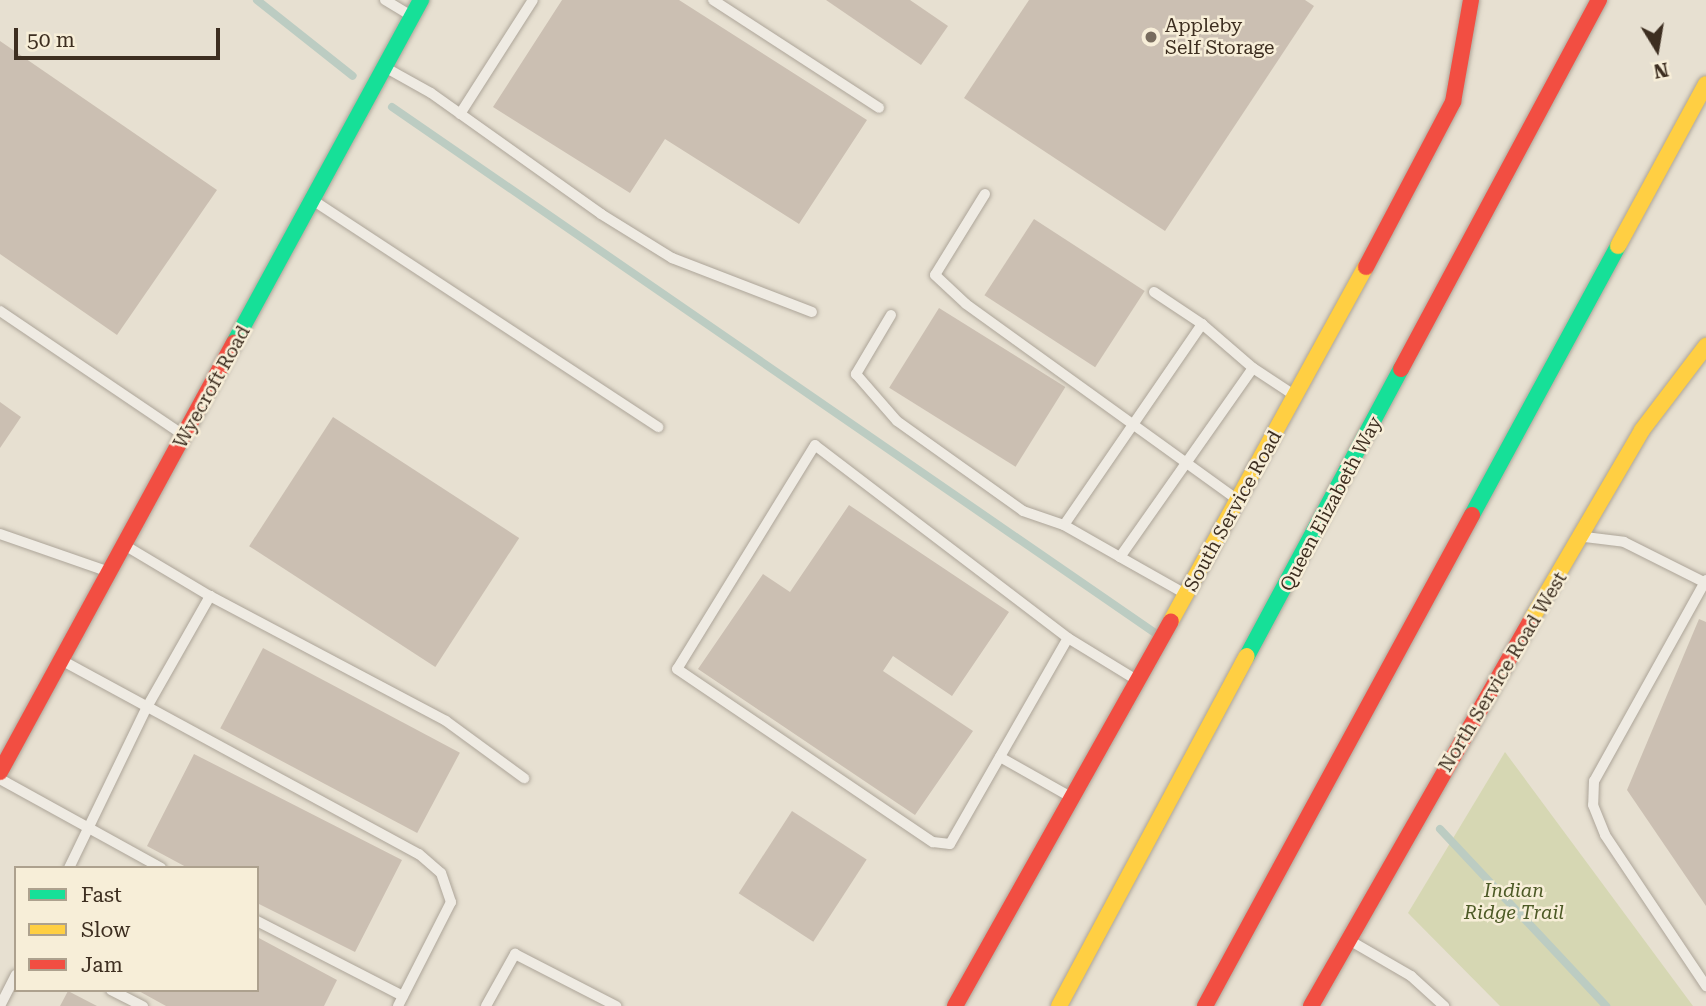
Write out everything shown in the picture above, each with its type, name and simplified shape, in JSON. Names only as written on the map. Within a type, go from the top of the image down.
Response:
[{"type":"main road","name":"Wyecroft Road","points":[[0,772],[126,546],[421,0]]},
{"type":"main road","name":"South Service Road","points":[[955,1006],[1297,396],[1453,102],[1471,0]]},
{"type":"main road","name":"Queen Elizabeth Way","points":[[1059,1006],[1599,0]]},
{"type":"main road","points":[[1205,1006],[1706,84]]},
{"type":"main road","name":"North Service Road West","points":[[1311,1006],[1346,938],[1642,430],[1706,346]]},
{"type":"lane","points":[[385,0],[413,16]]},
{"type":"lane","points":[[460,114],[533,0]]},
{"type":"lane","points":[[713,0],[878,107]]},
{"type":"lane","points":[[385,68],[460,114],[601,214],[672,258],[812,312]]},
{"type":"lane","points":[[985,194],[935,275],[966,304],[1238,500]]},
{"type":"lane","points":[[314,201],[658,427]]},
{"type":"lane","points":[[1154,292],[1202,324],[1253,368],[1297,396]]},
{"type":"lane","points":[[0,311],[185,437]]},
{"type":"lane","points":[[891,315],[856,374],[897,421],[1023,511],[1064,525],[1186,594]]},
{"type":"lane","points":[[1064,525],[1202,324]]},
{"type":"lane","points":[[1120,556],[1253,368]]},
{"type":"lane","points":[[1068,638],[950,844],[933,842],[677,669],[815,445],[1068,638],[1138,680]]},
{"type":"lane","points":[[0,534],[111,573]]},
{"type":"lane","points":[[1582,537],[1624,541],[1706,582],[1594,781],[1593,805],[1605,835],[1706,986]]},
{"type":"lane","points":[[126,546],[210,596],[446,721],[524,778]]},
{"type":"lane","points":[[70,866],[147,707],[210,596]]},
{"type":"lane","points":[[63,661],[419,854],[441,873],[451,902],[401,1001],[259,922]]},
{"type":"lane","points":[[1000,757],[1072,798]]},
{"type":"lane","points":[[0,779],[158,866]]},
{"type":"lane","points":[[1346,938],[1410,976],[1444,1006]]},
{"type":"lane","points":[[486,1006],[516,954],[616,1006]]},
{"type":"lane","points":[[0,1006],[14,979]]},
{"type":"lane","points":[[115,992],[143,1006]]},
{"type":"green space","name":"Indian Ridge Trail","points":[[1505,752],[1693,1006],[1500,1006],[1408,913]]},
{"type":"building","points":[[562,0],[679,0],[867,120],[799,224],[665,139],[630,193],[493,107]]},
{"type":"building","points":[[826,0],[910,0],[948,26],[921,65]]},
{"type":"building","points":[[1029,0],[1305,0],[1314,6],[1165,231],[964,98]]},
{"type":"building","points":[[0,41],[217,190],[117,335],[0,254]]},
{"type":"building","points":[[1034,219],[1145,291],[1095,367],[984,295]]},
{"type":"building","points":[[939,308],[1065,387],[1016,467],[889,388]]},
{"type":"building","points":[[0,402],[21,417],[0,448]]},
{"type":"building","points":[[333,417],[519,538],[435,667],[249,546]]},
{"type":"building","points":[[849,505],[1009,612],[952,696],[893,656],[883,671],[973,731],[915,815],[698,669],[763,574],[790,592]]},
{"type":"building","points":[[1699,619],[1706,622],[1706,906],[1627,790]]},
{"type":"building","points":[[263,648],[460,753],[417,833],[220,728]]},
{"type":"building","points":[[194,754],[402,860],[355,952],[259,904],[259,866],[184,866],[147,846]]},
{"type":"building","points":[[792,811],[867,859],[813,942],[739,893]]},
{"type":"building","points":[[259,938],[337,980],[324,1006],[166,1006],[141,992],[259,992]]},
{"type":"building","points":[[70,992],[97,1006],[60,1006]]},
{"type":"waterway","points":[[257,0],[353,76]]},
{"type":"waterway","points":[[392,107],[1155,633]]},
{"type":"waterway","points":[[1440,829],[1606,1006]]},
{"type":"traffic: fast","points":[[234,343],[421,0]]},
{"type":"traffic: fast","points":[[1472,515],[1618,246]]},
{"type":"traffic: fast","points":[[1247,656],[1401,369]]},
{"type":"traffic: slow","points":[[1618,246],[1706,84]]},
{"type":"traffic: slow","points":[[1171,621],[1366,267]]},
{"type":"traffic: slow","points":[[1530,622],[1642,430],[1706,346]]},
{"type":"traffic: slow","points":[[1059,1006],[1247,656]]},
{"type":"traffic: jam","points":[[1366,267],[1453,102],[1471,0]]},
{"type":"traffic: jam","points":[[1401,369],[1599,0]]},
{"type":"traffic: jam","points":[[0,772],[234,343]]},
{"type":"traffic: jam","points":[[1205,1006],[1472,515]]},
{"type":"traffic: jam","points":[[955,1006],[1171,621]]},
{"type":"traffic: jam","points":[[1311,1006],[1530,622]]},
{"type":"place","name":"Appleby Self Storage","points":[[1151,37]]}]
